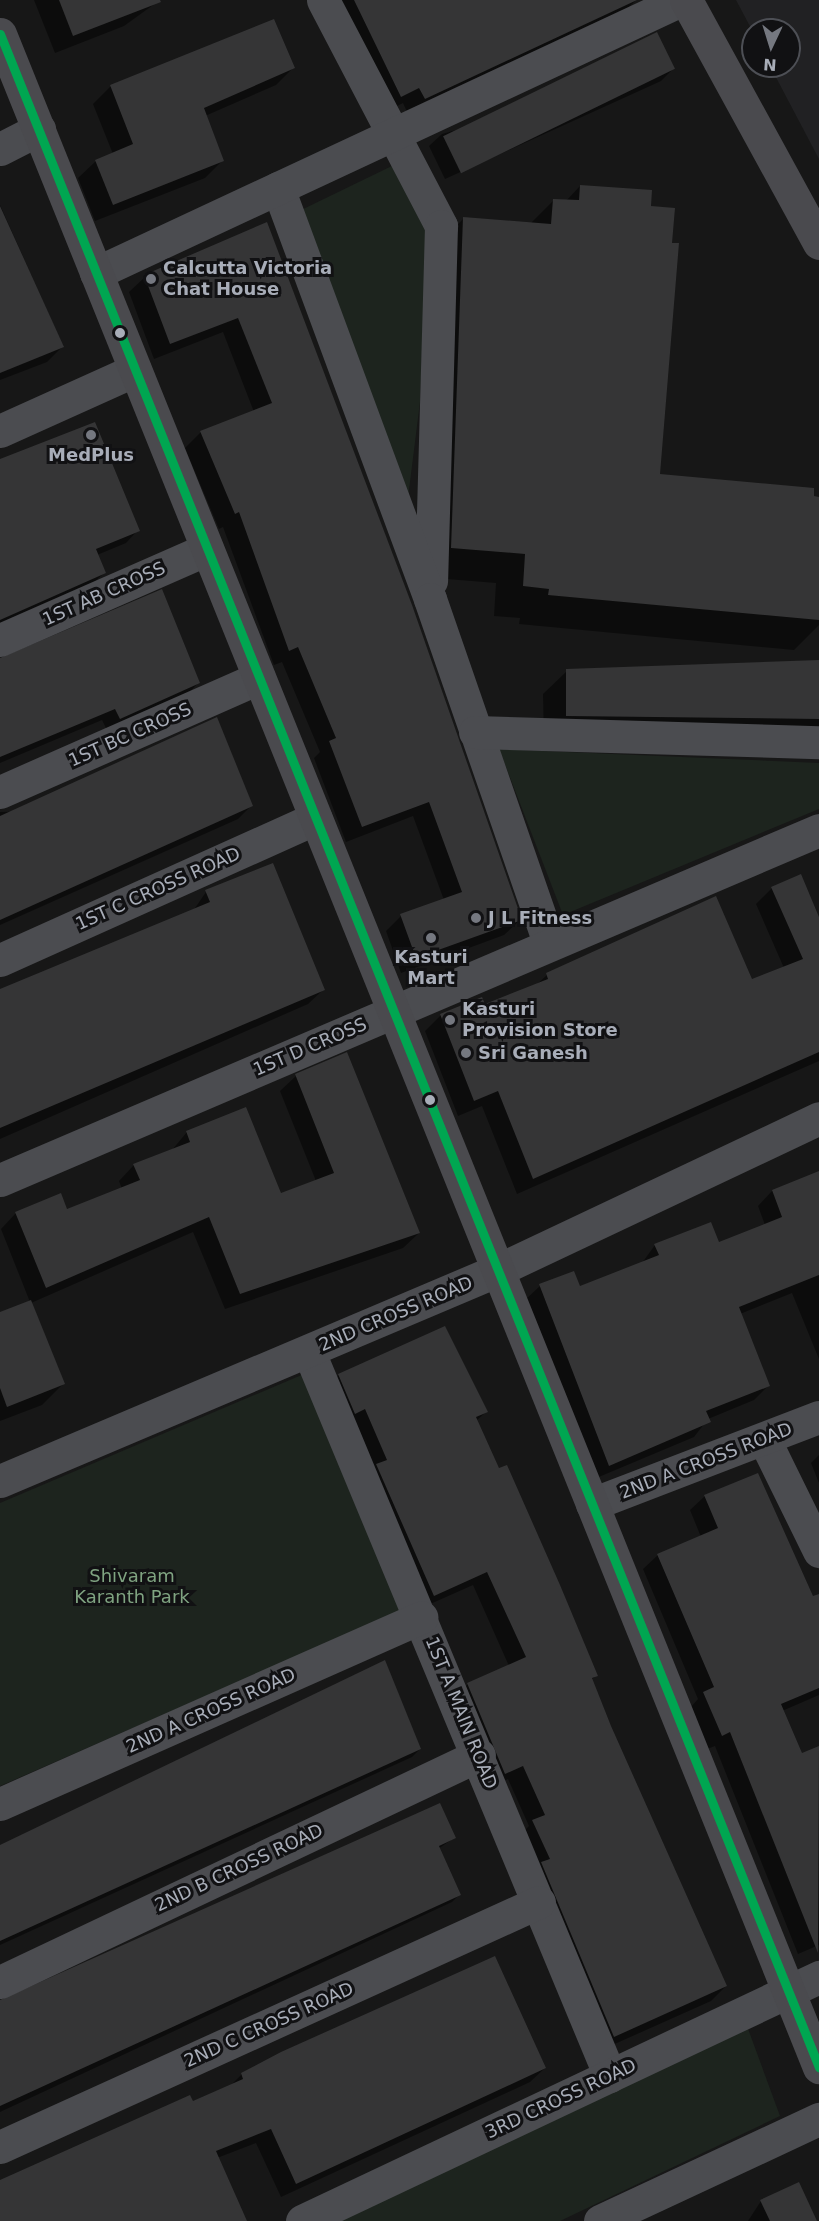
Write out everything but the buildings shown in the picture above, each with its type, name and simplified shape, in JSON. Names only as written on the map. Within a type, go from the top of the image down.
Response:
[{"type":"main road","points":[[686,0],[819,243]]},
{"type":"main road","points":[[0,34],[819,2067]]},
{"type":"street","points":[[323,0],[441,226],[430,599]]},
{"type":"street","points":[[96,273],[681,0]]},
{"type":"street","points":[[0,149],[39,129]]},
{"type":"street","points":[[278,188],[430,599],[549,942]]},
{"type":"street","points":[[0,431],[135,370]]},
{"type":"street","name":"1ST AB CROSS","points":[[0,640],[207,549]]},
{"type":"street","name":"1ST BC CROSS","points":[[0,792],[259,678]]},
{"type":"street","points":[[475,732],[819,742]]},
{"type":"street","name":"1ST C CROSS ROAD","points":[[0,960],[316,818]]},
{"type":"street","name":"1ST D CROSS","points":[[0,1180],[394,1012],[549,942],[819,830]]},
{"type":"street","name":"2ND CROSS ROAD","points":[[0,1481],[498,1270],[819,1118]]},
{"type":"street","name":"1ST A MAIN ROAD","points":[[309,1352],[422,1617],[610,2076]]},
{"type":"street","name":"2ND A CROSS ROAD","points":[[592,1504],[819,1417]]},
{"type":"street","points":[[764,1439],[819,1551]]},
{"type":"street","name":"2ND A CROSS ROAD","points":[[0,1804],[422,1617]]},
{"type":"street","name":"2ND B CROSS ROAD","points":[[0,1982],[479,1755]]},
{"type":"street","name":"2ND C CROSS ROAD","points":[[0,2147],[538,1902]]},
{"type":"street","name":"3RD CROSS ROAD","points":[[302,2221],[819,1977]]},
{"type":"street","points":[[600,2221],[819,2119]]},
{"type":"shaded area","points":[[736,0],[819,0],[819,159],[776,78],[801,78],[801,18],[746,18]]},
{"type":"green space","points":[[396,164],[427,231],[420,402],[408,498],[295,213]]},
{"type":"green space","points":[[499,749],[819,763],[819,809],[563,915]]},
{"type":"green space","name":"Shivaram Karanth Park","points":[[304,1374],[408,1608],[0,1786],[0,1503]]},
{"type":"green space","points":[[747,2026],[780,2116],[560,2221],[338,2221]]},
{"type":"transit line","points":[[0,34],[819,2067]]},
{"type":"place","name":"Calcutta Victoria Chat House","points":[[151,279]]},
{"type":"place","name":"MedPlus","points":[[91,435]]},
{"type":"place","name":"J L Fitness","points":[[476,918]]},
{"type":"place","name":"Kasturi Mart","points":[[431,938]]},
{"type":"place","name":"Kasturi Provision Store","points":[[450,1020]]},
{"type":"place","name":"Sri Ganesh","points":[[466,1053]]}]
